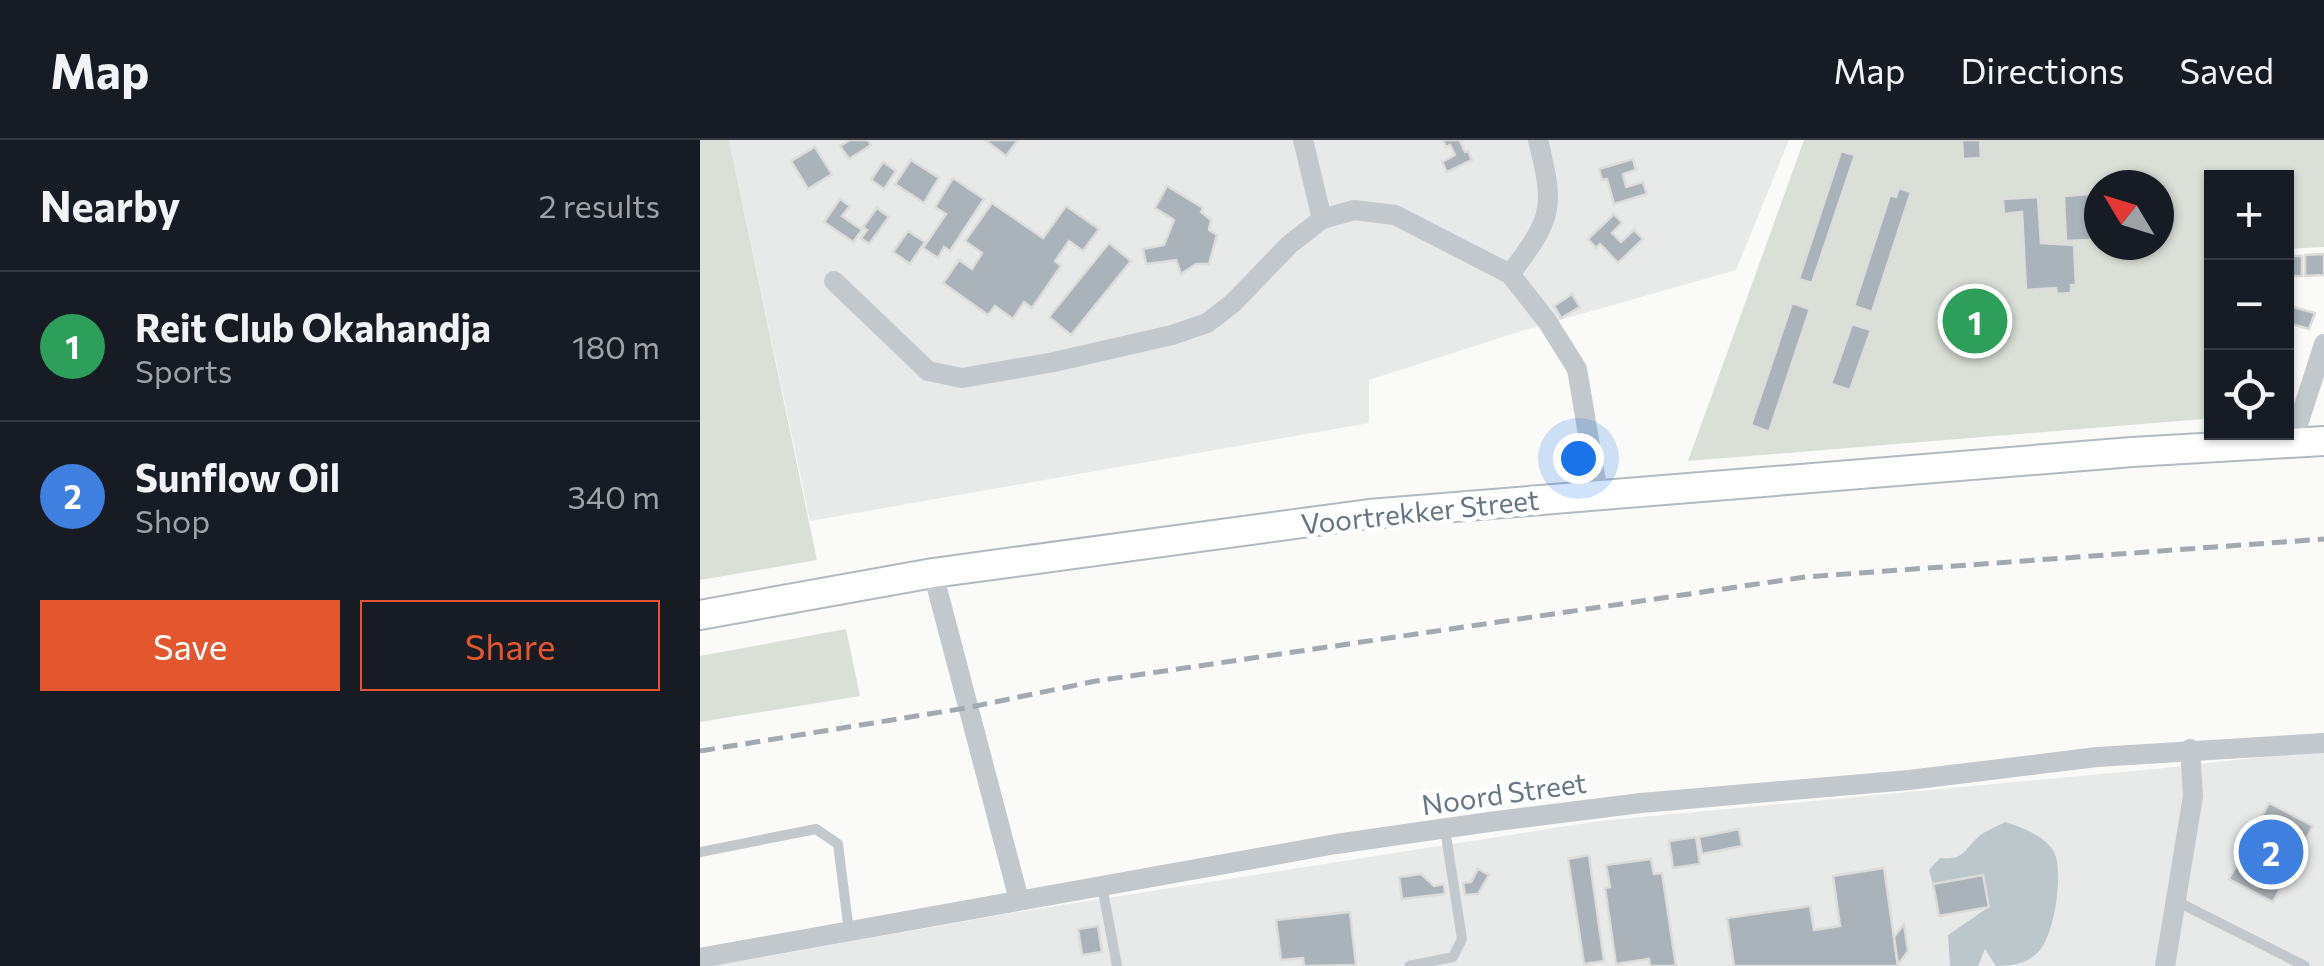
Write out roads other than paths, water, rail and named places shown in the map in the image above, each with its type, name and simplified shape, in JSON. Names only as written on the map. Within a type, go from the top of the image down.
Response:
[{"type":"main road","name":"Voortrekker Street","points":[[700,615],[933,573],[1369,514],[1598,493],[2324,441]]},
{"type":"street","points":[[1302,140],[1322,219]]},
{"type":"street","points":[[1510,274],[1541,234],[1551,202],[1538,140]]},
{"type":"street","points":[[834,281],[928,371],[962,378],[1071,358],[1208,323],[1289,245],[1322,219],[1354,210],[1395,216],[1510,274],[1547,321],[1577,369],[1598,493]]},
{"type":"street","points":[[2292,442],[2324,344]]},
{"type":"street","points":[[933,573],[1019,900]]},
{"type":"street","name":"Noord Street","points":[[700,958],[1445,828],[1641,803],[1909,780],[2098,757],[2324,743]]},
{"type":"street","points":[[2164,966],[2193,796],[2190,750]]},
{"type":"lane","points":[[1409,966],[1453,957],[1462,939],[1445,828]]},
{"type":"lane","points":[[700,852],[816,829],[838,844],[850,932]]},
{"type":"lane","points":[[1101,885],[1117,966]]},
{"type":"lane","points":[[2176,901],[2304,966]]},
{"type":"railway","points":[[700,751],[966,708],[1096,681],[1805,577],[2324,539]]},
{"type":"place","name":"Reit Club Okahandja","points":[[1975,321]]},
{"type":"place","name":"Sunflow Oil","points":[[2271,852]]}]
